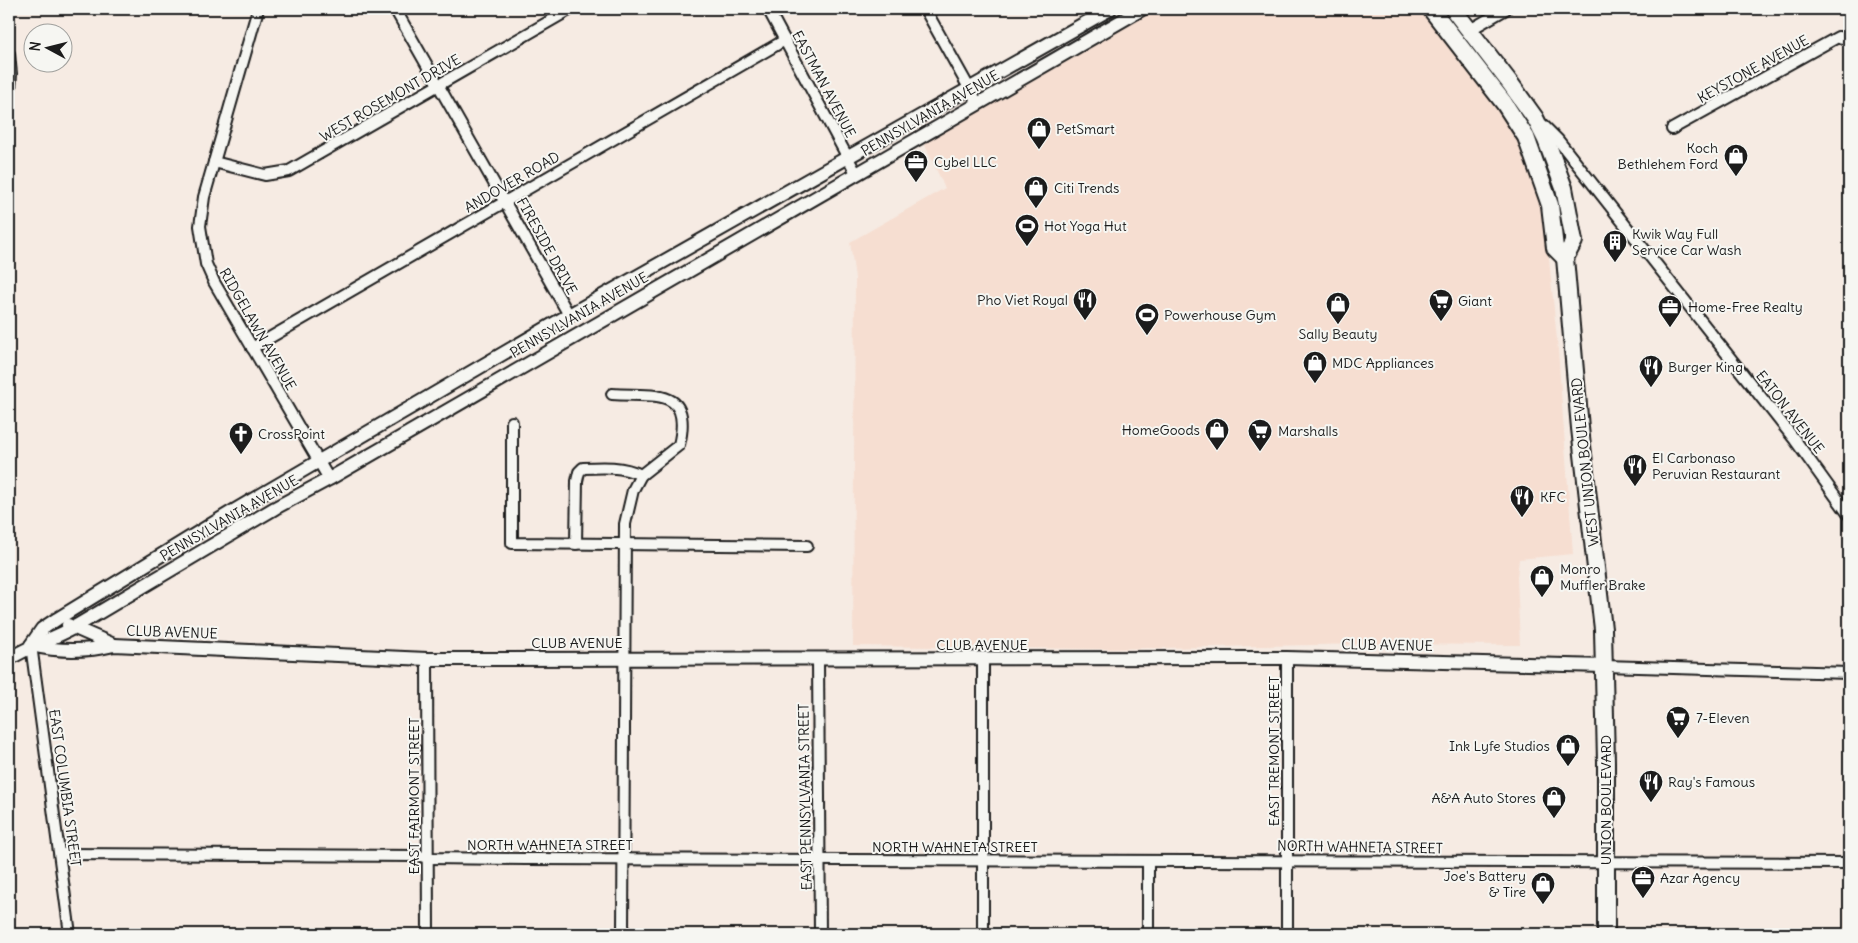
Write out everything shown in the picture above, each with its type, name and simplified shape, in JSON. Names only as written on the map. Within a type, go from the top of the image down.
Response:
[{"type":"main road","name":"WEST UNION BOULEVARD","points":[[1431,9],[1504,103],[1526,137],[1550,205],[1555,248],[1565,258]]},
{"type":"main road","name":"WEST UNION BOULEVARD","points":[[1453,9],[1535,118],[1546,140],[1564,188],[1574,241],[1565,258],[1580,428],[1603,629],[1604,666]]},
{"type":"main road","name":"UNION BOULEVARD","points":[[1604,666],[1606,934]]},
{"type":"street","name":"RIDGELAWN AVENUE","points":[[258,9],[200,216],[201,245],[206,264],[214,282],[329,479]]},
{"type":"street","name":"FIRESIDE DRIVE","points":[[395,9],[440,85],[569,316]]},
{"type":"street","name":"WEST ROSEMONT DRIVE","points":[[214,162],[265,176],[289,171],[571,9]]},
{"type":"street","name":"EASTMAN AVENUE","points":[[768,9],[856,173]]},
{"type":"street","points":[[925,9],[978,104]]},
{"type":"street","name":"PENNSYLVANIA AVENUE","points":[[9,659],[31,645],[49,641],[73,628],[275,508],[329,479],[1142,9]]},
{"type":"street","points":[[1468,31],[1506,9]]},
{"type":"street","points":[[1104,10],[1110,27]]},
{"type":"street","name":"PENNSYLVANIA AVENUE","points":[[31,645],[42,629],[57,619],[318,462],[1104,10]]},
{"type":"street","name":"KEYSTONE AVENUE","points":[[1672,129],[1838,37],[1849,39]]},
{"type":"street","name":"ANDOVER ROAD","points":[[252,348],[785,40]]},
{"type":"street","points":[[9,54],[11,74],[9,106]]},
{"type":"street","name":"EATON AVENUE","points":[[1535,118],[1558,140],[1796,440],[1849,515]]},
{"type":"street","points":[[612,394],[669,398],[679,406],[682,421],[679,445],[641,476],[633,490],[627,509],[624,658],[624,934]]},
{"type":"street","points":[[512,422],[512,543],[807,546]]},
{"type":"street","points":[[576,544],[577,481],[579,472],[583,468],[628,469],[641,476]]},
{"type":"street","name":"CLUB AVENUE","points":[[57,619],[73,628],[114,645]]},
{"type":"street","name":"CLUB AVENUE","points":[[31,645],[54,650],[90,650],[114,645],[428,659],[983,660],[1288,658],[1849,672]]},
{"type":"street","name":"EAST COLUMBIA STREET","points":[[31,645],[70,934]]},
{"type":"street","name":"EAST TREMONT STREET","points":[[1288,658],[1288,934]]},
{"type":"street","name":"EAST FAIRMONT STREET","points":[[428,659],[428,934]]},
{"type":"street","name":"EAST PENNSYLVANIA STREET","points":[[818,660],[820,934]]},
{"type":"street","points":[[983,660],[983,934]]},
{"type":"street","name":"NORTH WAHNETA STREET","points":[[60,854],[1148,862],[1287,860],[1849,863]]},
{"type":"street","points":[[1148,862],[1148,934]]},
{"type":"shaded area","points":[[1154,9],[1426,9],[1450,48],[1504,114],[1522,142],[1540,189],[1546,228],[1558,350],[1573,554],[1519,559],[1517,577],[1520,645],[1364,644],[1102,649],[853,646],[855,278],[850,242],[945,188],[922,139]]},
{"type":"place","name":"PetSmart","points":[[1039,150]]},
{"type":"place","name":"Koch Bethlehem Ford","points":[[1736,177]]},
{"type":"place","name":"Cybel LLC","points":[[916,183]]},
{"type":"place","name":"Citi Trends","points":[[1036,209]]},
{"type":"place","name":"Hot Yoga Hut","points":[[1027,247]]},
{"type":"place","name":"Kwik Way Full Service Car Wash","points":[[1615,263]]},
{"type":"place","name":"Pho Viet Royal","points":[[1085,321]]},
{"type":"place","name":"Giant","points":[[1441,322]]},
{"type":"place","name":"Sally Beauty","points":[[1338,325]]},
{"type":"place","name":"Home-Free Realty","points":[[1670,328]]},
{"type":"place","name":"Powerhouse Gym","points":[[1147,336]]},
{"type":"place","name":"MDC Appliances","points":[[1315,384]]},
{"type":"place","name":"Burger King","points":[[1651,388]]},
{"type":"place","name":"HomeGoods","points":[[1217,451]]},
{"type":"place","name":"Marshalls","points":[[1260,452]]},
{"type":"place","name":"CrossPoint","points":[[241,455]]},
{"type":"place","name":"El Carbonaso Peruvian Restaurant","points":[[1635,487]]},
{"type":"place","name":"KFC","points":[[1522,518]]},
{"type":"place","name":"Monro Muffler Brake","points":[[1542,598]]},
{"type":"place","name":"7-Eleven","points":[[1678,739]]},
{"type":"place","name":"Ink Lyfe Studios","points":[[1568,767]]},
{"type":"place","name":"Ray's Famous","points":[[1651,803]]},
{"type":"place","name":"A&A Auto Stores","points":[[1554,819]]},
{"type":"place","name":"Azar Agency","points":[[1643,899]]},
{"type":"place","name":"Joe's Battery & Tire","points":[[1543,905]]}]
